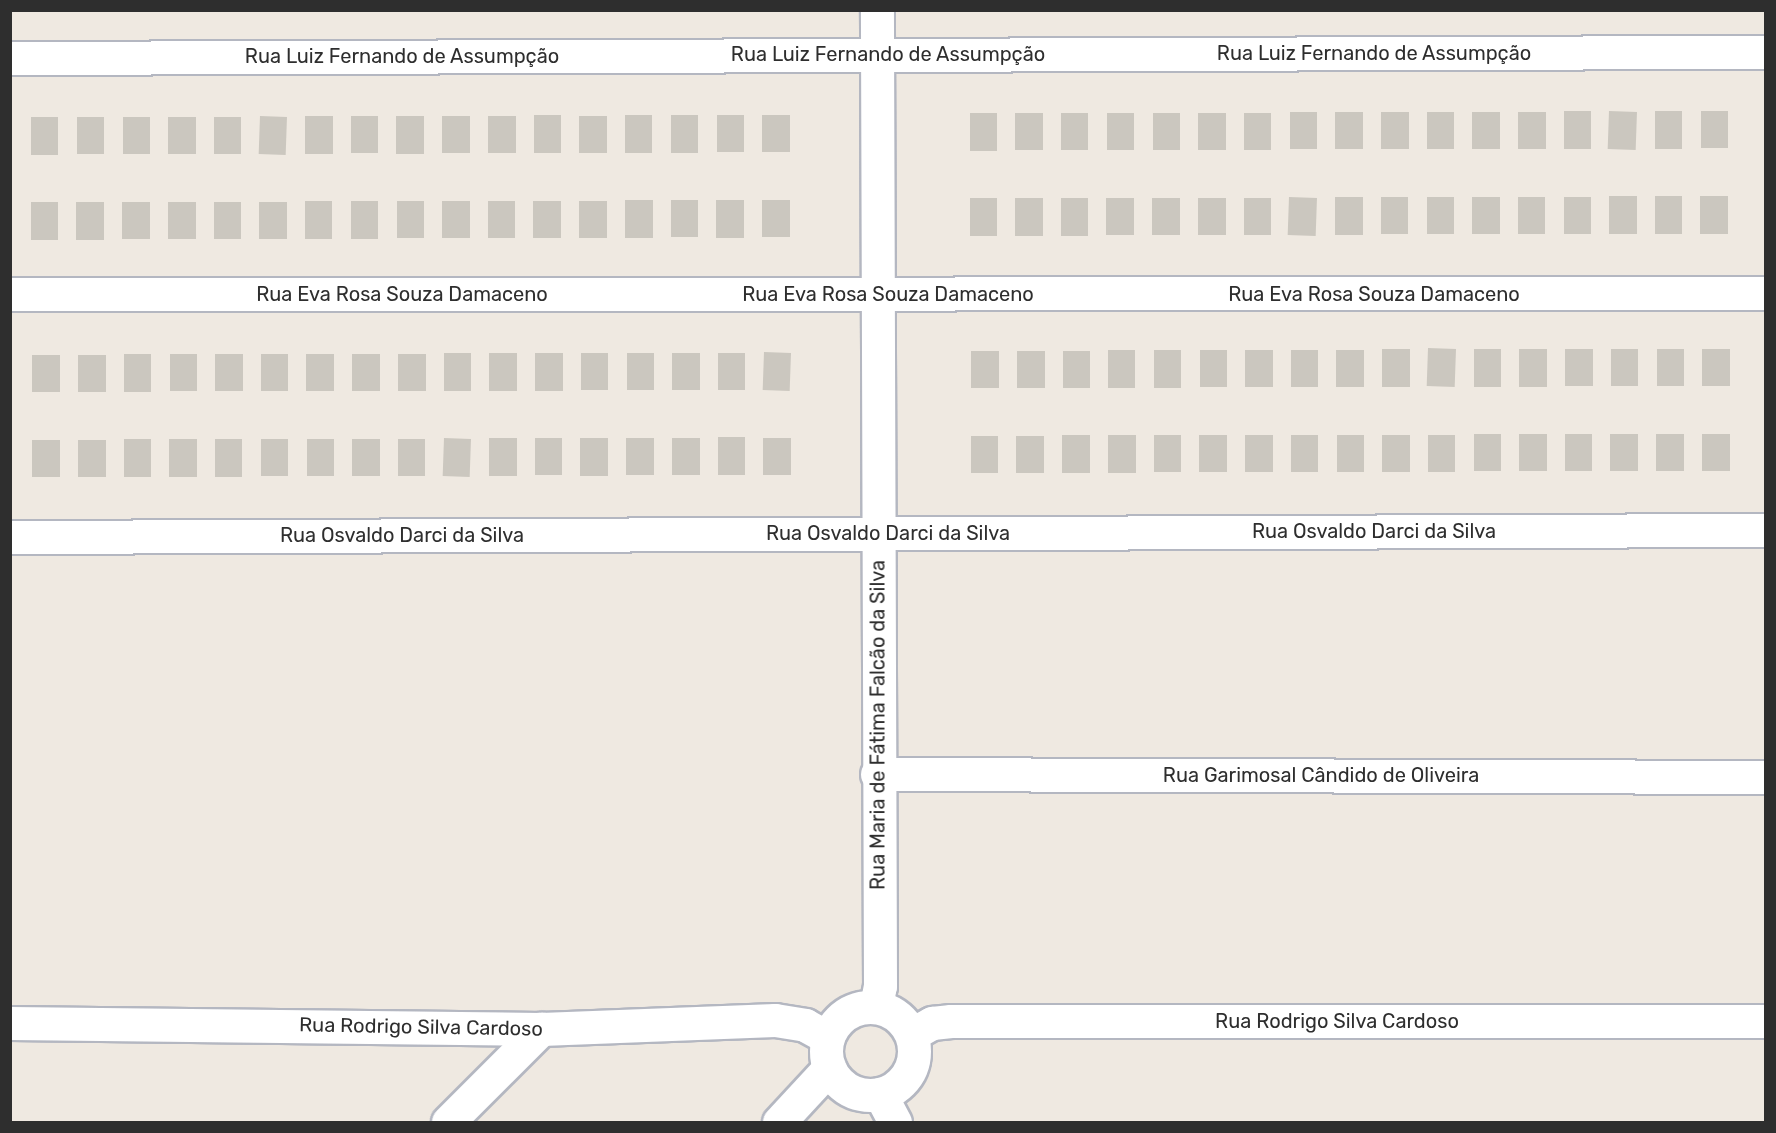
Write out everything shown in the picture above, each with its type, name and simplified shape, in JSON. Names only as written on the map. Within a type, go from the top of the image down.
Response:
[{"type":"street","name":"Rua Maria de Fátima Falcão da Silva","points":[[876,1006],[880,987],[877,774],[877,10]]},
{"type":"street","name":"Rua Luiz Fernando de Assumpção","points":[[10,58],[1766,52]]},
{"type":"street","name":"Rua Eva Rosa Souza Damaceno","points":[[10,294],[1766,293]]},
{"type":"street","name":"Rua Osvaldo Darci da Silva","points":[[10,537],[1766,530]]},
{"type":"street","name":"Rua Garimosal Cândido de Oliveira","points":[[877,774],[1766,777]]},
{"type":"street","points":[[779,1122],[828,1053],[846,1013],[876,1006],[897,1015],[912,1034],[913,1064],[906,1078],[880,1094],[850,1091],[828,1053]]},
{"type":"street","name":"Rua Rodrigo Silva Cardoso","points":[[10,1023],[541,1029],[775,1020],[805,1025],[828,1053]]},
{"type":"street","name":"Rua Rodrigo Silva Cardoso","points":[[912,1034],[932,1023],[951,1021],[1766,1021]]},
{"type":"street","points":[[448,1122],[541,1029]]},
{"type":"street","points":[[880,1094],[895,1122]]},
{"type":"building","points":[[1564,111],[1591,111],[1591,149],[1564,149]]},
{"type":"building","points":[[1609,111],[1637,112],[1636,150],[1608,149]]},
{"type":"building","points":[[1655,111],[1682,111],[1682,149],[1655,149]]},
{"type":"building","points":[[1701,111],[1728,111],[1728,148],[1701,148]]},
{"type":"building","points":[[1290,112],[1317,112],[1317,149],[1290,149]]},
{"type":"building","points":[[1335,112],[1363,112],[1363,149],[1335,149]]},
{"type":"building","points":[[1381,112],[1409,112],[1409,149],[1381,149]]},
{"type":"building","points":[[1427,112],[1454,112],[1454,149],[1427,149]]},
{"type":"building","points":[[1472,112],[1500,112],[1500,149],[1472,149]]},
{"type":"building","points":[[1518,112],[1546,112],[1546,149],[1518,149]]},
{"type":"building","points":[[970,113],[997,113],[997,151],[970,151]]},
{"type":"building","points":[[1015,113],[1043,113],[1043,150],[1015,150]]},
{"type":"building","points":[[1061,113],[1088,113],[1088,150],[1061,150]]},
{"type":"building","points":[[1107,113],[1134,113],[1134,150],[1107,150]]},
{"type":"building","points":[[1153,113],[1180,113],[1180,150],[1153,150]]},
{"type":"building","points":[[1198,113],[1226,113],[1226,150],[1198,150]]},
{"type":"building","points":[[1244,113],[1271,113],[1271,150],[1244,150]]},
{"type":"building","points":[[534,115],[561,115],[561,153],[534,153]]},
{"type":"building","points":[[625,115],[652,115],[652,153],[625,153]]},
{"type":"building","points":[[671,115],[698,115],[698,153],[671,153]]},
{"type":"building","points":[[717,115],[744,115],[744,152],[717,152]]},
{"type":"building","points":[[762,115],[790,115],[790,152],[762,152]]},
{"type":"building","points":[[260,116],[287,117],[286,155],[259,154]]},
{"type":"building","points":[[305,116],[333,116],[333,154],[305,154]]},
{"type":"building","points":[[351,116],[378,116],[378,153],[351,153]]},
{"type":"building","points":[[396,116],[424,116],[424,154],[396,154]]},
{"type":"building","points":[[442,116],[470,116],[470,153],[442,153]]},
{"type":"building","points":[[488,116],[516,116],[516,153],[488,153]]},
{"type":"building","points":[[579,116],[607,116],[607,153],[579,153]]},
{"type":"building","points":[[31,117],[58,117],[58,155],[31,155]]},
{"type":"building","points":[[77,117],[104,117],[104,154],[77,154]]},
{"type":"building","points":[[123,117],[150,117],[150,154],[123,154]]},
{"type":"building","points":[[168,117],[196,117],[196,154],[168,154]]},
{"type":"building","points":[[214,117],[241,117],[241,154],[214,154]]},
{"type":"building","points":[[1609,196],[1637,196],[1637,234],[1609,234]]},
{"type":"building","points":[[1655,196],[1682,196],[1682,234],[1655,234]]},
{"type":"building","points":[[1700,196],[1728,196],[1728,234],[1700,234]]},
{"type":"building","points":[[1289,197],[1317,198],[1316,236],[1288,235]]},
{"type":"building","points":[[1335,197],[1363,197],[1363,235],[1335,235]]},
{"type":"building","points":[[1381,197],[1408,197],[1408,234],[1381,234]]},
{"type":"building","points":[[1427,197],[1454,197],[1454,234],[1427,234]]},
{"type":"building","points":[[1472,197],[1500,197],[1500,234],[1472,234]]},
{"type":"building","points":[[1518,197],[1545,197],[1545,234],[1518,234]]},
{"type":"building","points":[[1564,197],[1591,197],[1591,234],[1564,234]]},
{"type":"building","points":[[970,198],[997,198],[997,236],[970,236]]},
{"type":"building","points":[[1015,198],[1043,198],[1043,236],[1015,236]]},
{"type":"building","points":[[1061,198],[1088,198],[1088,236],[1061,236]]},
{"type":"building","points":[[1106,198],[1134,198],[1134,235],[1106,235]]},
{"type":"building","points":[[1152,198],[1180,198],[1180,235],[1152,235]]},
{"type":"building","points":[[1198,198],[1226,198],[1226,235],[1198,235]]},
{"type":"building","points":[[1244,198],[1271,198],[1271,235],[1244,235]]},
{"type":"building","points":[[625,200],[653,200],[653,238],[625,238]]},
{"type":"building","points":[[671,200],[698,200],[698,237],[671,237]]},
{"type":"building","points":[[716,200],[744,200],[744,238],[716,238]]},
{"type":"building","points":[[762,200],[790,200],[790,237],[762,237]]},
{"type":"building","points":[[305,201],[332,201],[332,239],[305,239]]},
{"type":"building","points":[[351,201],[378,201],[378,239],[351,239]]},
{"type":"building","points":[[397,201],[424,201],[424,238],[397,238]]},
{"type":"building","points":[[442,201],[470,201],[470,238],[442,238]]},
{"type":"building","points":[[488,201],[515,201],[515,238],[488,238]]},
{"type":"building","points":[[533,201],[561,201],[561,238],[533,238]]},
{"type":"building","points":[[579,201],[607,201],[607,238],[579,238]]},
{"type":"building","points":[[31,202],[58,202],[58,240],[31,240]]},
{"type":"building","points":[[76,202],[104,202],[104,240],[76,240]]},
{"type":"building","points":[[122,202],[150,202],[150,239],[122,239]]},
{"type":"building","points":[[168,202],[196,202],[196,239],[168,239]]},
{"type":"building","points":[[214,202],[241,202],[241,239],[214,239]]},
{"type":"building","points":[[259,202],[287,202],[287,239],[259,239]]},
{"type":"building","points":[[1428,348],[1456,349],[1455,387],[1427,386]]},
{"type":"building","points":[[1382,349],[1410,349],[1410,387],[1382,387]]},
{"type":"building","points":[[1474,349],[1501,349],[1501,387],[1474,387]]},
{"type":"building","points":[[1519,349],[1547,349],[1547,387],[1519,387]]},
{"type":"building","points":[[1565,349],[1593,349],[1593,386],[1565,386]]},
{"type":"building","points":[[1611,349],[1638,349],[1638,386],[1611,386]]},
{"type":"building","points":[[1657,349],[1684,349],[1684,386],[1657,386]]},
{"type":"building","points":[[1702,349],[1730,349],[1730,386],[1702,386]]},
{"type":"building","points":[[1108,350],[1135,350],[1135,388],[1108,388]]},
{"type":"building","points":[[1154,350],[1181,350],[1181,388],[1154,388]]},
{"type":"building","points":[[1200,350],[1227,350],[1227,387],[1200,387]]},
{"type":"building","points":[[1245,350],[1273,350],[1273,387],[1245,387]]},
{"type":"building","points":[[1291,350],[1318,350],[1318,387],[1291,387]]},
{"type":"building","points":[[1336,350],[1364,350],[1364,387],[1336,387]]},
{"type":"building","points":[[971,351],[999,351],[999,388],[971,388]]},
{"type":"building","points":[[1017,351],[1045,351],[1045,388],[1017,388]]},
{"type":"building","points":[[1063,351],[1090,351],[1090,388],[1063,388]]},
{"type":"building","points":[[764,352],[791,353],[790,391],[763,390]]},
{"type":"building","points":[[444,353],[471,353],[471,391],[444,391]]},
{"type":"building","points":[[489,353],[517,353],[517,391],[489,391]]},
{"type":"building","points":[[535,353],[563,353],[563,391],[535,391]]},
{"type":"building","points":[[581,353],[608,353],[608,390],[581,390]]},
{"type":"building","points":[[627,353],[654,353],[654,390],[627,390]]},
{"type":"building","points":[[672,353],[700,353],[700,390],[672,390]]},
{"type":"building","points":[[718,353],[745,353],[745,390],[718,390]]},
{"type":"building","points":[[124,354],[151,354],[151,392],[124,392]]},
{"type":"building","points":[[170,354],[197,354],[197,391],[170,391]]},
{"type":"building","points":[[215,354],[243,354],[243,391],[215,391]]},
{"type":"building","points":[[261,354],[288,354],[288,391],[261,391]]},
{"type":"building","points":[[306,354],[334,354],[334,391],[306,391]]},
{"type":"building","points":[[352,354],[380,354],[380,391],[352,391]]},
{"type":"building","points":[[398,354],[426,354],[426,391],[398,391]]},
{"type":"building","points":[[32,355],[60,355],[60,392],[32,392]]},
{"type":"building","points":[[78,355],[106,355],[106,392],[78,392]]},
{"type":"building","points":[[1474,434],[1501,434],[1501,471],[1474,471]]},
{"type":"building","points":[[1519,434],[1547,434],[1547,471],[1519,471]]},
{"type":"building","points":[[1565,434],[1592,434],[1592,471],[1565,471]]},
{"type":"building","points":[[1610,434],[1638,434],[1638,471],[1610,471]]},
{"type":"building","points":[[1656,434],[1684,434],[1684,471],[1656,471]]},
{"type":"building","points":[[1702,434],[1730,434],[1730,471],[1702,471]]},
{"type":"building","points":[[1062,435],[1090,435],[1090,473],[1062,473]]},
{"type":"building","points":[[1108,435],[1136,435],[1136,473],[1108,473]]},
{"type":"building","points":[[1154,435],[1181,435],[1181,472],[1154,472]]},
{"type":"building","points":[[1199,435],[1227,435],[1227,472],[1199,472]]},
{"type":"building","points":[[1245,435],[1273,435],[1273,472],[1245,472]]},
{"type":"building","points":[[1291,435],[1318,435],[1318,472],[1291,472]]},
{"type":"building","points":[[1337,435],[1364,435],[1364,472],[1337,472]]},
{"type":"building","points":[[1382,435],[1410,435],[1410,472],[1382,472]]},
{"type":"building","points":[[1428,435],[1455,435],[1455,472],[1428,472]]},
{"type":"building","points":[[971,436],[998,436],[998,473],[971,473]]},
{"type":"building","points":[[1016,436],[1044,436],[1044,473],[1016,473]]},
{"type":"building","points":[[718,437],[745,437],[745,475],[718,475]]},
{"type":"building","points":[[444,438],[471,439],[470,477],[443,476]]},
{"type":"building","points":[[489,438],[517,438],[517,476],[489,476]]},
{"type":"building","points":[[535,438],[562,438],[562,475],[535,475]]},
{"type":"building","points":[[580,438],[608,438],[608,476],[580,476]]},
{"type":"building","points":[[626,438],[654,438],[654,475],[626,475]]},
{"type":"building","points":[[672,438],[700,438],[700,475],[672,475]]},
{"type":"building","points":[[763,438],[791,438],[791,475],[763,475]]},
{"type":"building","points":[[124,439],[151,439],[151,477],[124,477]]},
{"type":"building","points":[[169,439],[197,439],[197,477],[169,477]]},
{"type":"building","points":[[215,439],[242,439],[242,477],[215,477]]},
{"type":"building","points":[[261,439],[288,439],[288,476],[261,476]]},
{"type":"building","points":[[307,439],[334,439],[334,476],[307,476]]},
{"type":"building","points":[[352,439],[380,439],[380,476],[352,476]]},
{"type":"building","points":[[398,439],[425,439],[425,476],[398,476]]},
{"type":"building","points":[[32,440],[60,440],[60,477],[32,477]]},
{"type":"building","points":[[78,440],[106,440],[106,477],[78,477]]}]
